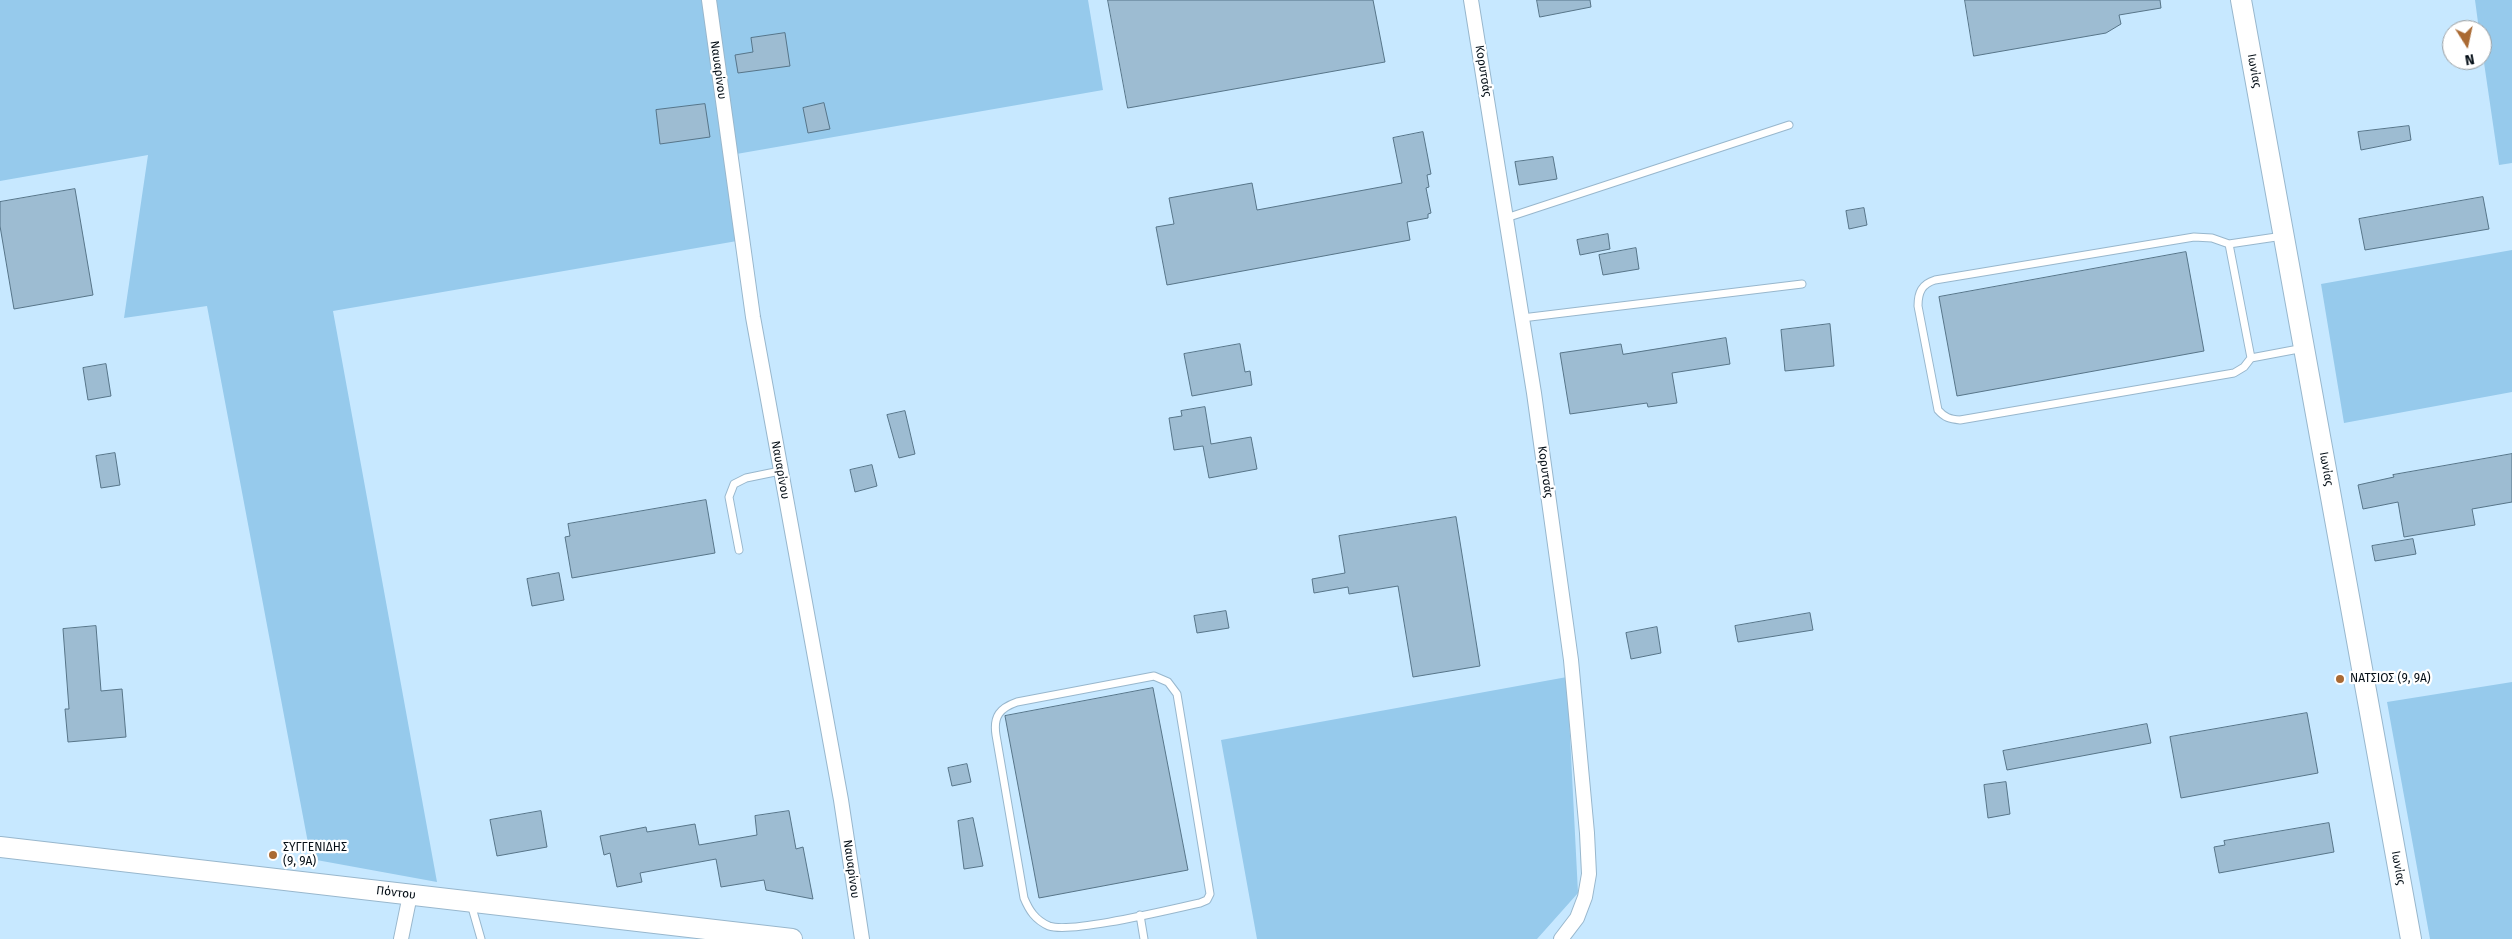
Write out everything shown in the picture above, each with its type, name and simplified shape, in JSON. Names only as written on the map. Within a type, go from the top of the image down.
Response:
[{"type":"street","name":"Ναυαρίνου","points":[[708,0],[752,317],[841,800],[862,939]]},
{"type":"street","name":"Κορυτσάς","points":[[1471,0],[1522,318],[1571,660],[1587,833],[1588,874],[1585,897],[1577,918],[1561,939]]},
{"type":"street","name":"Ιωνίας","points":[[2241,0],[2411,939]]},
{"type":"street","name":"Πόντου","points":[[0,847],[792,939]]},
{"type":"street","points":[[401,939],[410,895]]},
{"type":"lane","points":[[1506,218],[1789,125]]},
{"type":"lane","points":[[2284,236],[2229,244],[2212,238],[2194,237],[1926,283],[1920,290],[1918,306],[1938,410],[1944,417],[1960,420],[2234,373],[2244,367],[2251,358],[2304,348]]},
{"type":"lane","points":[[2229,244],[2251,358]]},
{"type":"lane","points":[[1522,318],[1802,284]]},
{"type":"lane","points":[[739,550],[729,497],[734,484],[746,478],[780,471]]},
{"type":"lane","points":[[1154,676],[1168,682],[1173,687],[1177,694],[1210,894],[1207,900],[1200,903],[1140,915],[1060,928],[1049,926],[1030,911],[1024,898],[994,724],[996,717],[1008,705],[1154,676]]},
{"type":"lane","points":[[470,902],[481,939]]},
{"type":"lane","points":[[1140,915],[1144,939]]},
{"type":"shaded area","points":[[0,0],[1088,0],[1103,90],[725,156],[737,241],[333,311],[437,882],[311,859],[207,306],[124,318],[148,155],[0,181]]},
{"type":"shaded area","points":[[2475,0],[2512,0],[2512,163],[2499,165],[2485,70],[2492,70],[2492,20],[2478,20]]},
{"type":"shaded area","points":[[2512,250],[2512,392],[2344,423],[2321,284]]},
{"type":"shaded area","points":[[1567,677],[1578,893],[1537,939],[1257,939],[1221,740]]},
{"type":"shaded area","points":[[2512,682],[2512,939],[2430,939],[2387,702]]},
{"type":"building","points":[[1108,0],[1373,0],[1385,62],[1128,108]]},
{"type":"building","points":[[1537,0],[1590,0],[1591,7],[1540,17]]},
{"type":"building","points":[[1965,0],[2160,0],[2161,8],[2119,15],[2121,24],[2106,33],[1974,56]]},
{"type":"building","points":[[785,33],[790,66],[738,73],[735,55],[753,52],[751,38]]},
{"type":"building","points":[[824,103],[830,129],[808,133],[803,108]]},
{"type":"building","points":[[705,104],[710,137],[660,144],[656,110]]},
{"type":"building","points":[[2409,126],[2411,140],[2361,150],[2358,132]]},
{"type":"building","points":[[1423,132],[1431,174],[1427,175],[1429,187],[1426,188],[1431,213],[1428,214],[1428,218],[1407,222],[1410,240],[1167,285],[1156,227],[1174,224],[1169,198],[1252,183],[1257,210],[1402,183],[1393,138]]},
{"type":"building","points":[[1553,157],[1557,179],[1519,185],[1515,162]]},
{"type":"building","points":[[75,189],[93,295],[14,309],[0,226],[0,202]]},
{"type":"building","points":[[2483,197],[2489,229],[2365,250],[2359,219]]},
{"type":"building","points":[[1864,208],[1867,225],[1849,229],[1846,211]]},
{"type":"building","points":[[1608,234],[1610,249],[1580,255],[1577,240]]},
{"type":"building","points":[[1636,248],[1639,269],[1603,275],[1599,255]]},
{"type":"building","points":[[2186,252],[2204,351],[1957,396],[1939,297]]},
{"type":"building","points":[[1830,324],[1834,366],[1785,371],[1781,330]]},
{"type":"building","points":[[1726,338],[1730,364],[1672,373],[1677,403],[1648,407],[1647,403],[1570,414],[1560,353],[1621,344],[1623,354]]},
{"type":"building","points":[[1240,344],[1245,372],[1250,371],[1252,385],[1192,396],[1184,354]]},
{"type":"building","points":[[106,364],[111,396],[88,400],[83,368]]},
{"type":"building","points":[[1205,407],[1211,444],[1251,437],[1257,469],[1209,478],[1203,446],[1174,450],[1169,418],[1182,416],[1181,411]]},
{"type":"building","points":[[905,411],[915,454],[899,458],[887,415]]},
{"type":"building","points":[[115,453],[120,485],[101,488],[96,456]]},
{"type":"building","points":[[2512,454],[2512,502],[2472,509],[2475,525],[2404,537],[2398,502],[2363,509],[2358,485],[2394,477],[2393,475]]},
{"type":"building","points":[[872,465],[877,486],[855,492],[850,470]]},
{"type":"building","points":[[706,500],[715,553],[572,578],[565,537],[570,536],[568,524]]},
{"type":"building","points":[[1456,517],[1480,666],[1413,677],[1398,586],[1349,594],[1348,587],[1314,593],[1312,579],[1345,573],[1339,536]]},
{"type":"building","points":[[2413,539],[2416,554],[2375,561],[2372,546]]},
{"type":"building","points":[[559,573],[564,600],[532,606],[527,579]]},
{"type":"building","points":[[1226,611],[1229,628],[1197,633],[1194,616]]},
{"type":"building","points":[[1810,613],[1813,630],[1738,642],[1735,626]]},
{"type":"building","points":[[96,626],[101,691],[122,689],[126,737],[68,742],[65,709],[69,709],[63,629]]},
{"type":"building","points":[[1657,627],[1661,653],[1631,659],[1626,633]]},
{"type":"building","points":[[1153,688],[1188,870],[1039,898],[1005,716]]},
{"type":"building","points":[[2307,713],[2318,773],[2181,798],[2170,737]]},
{"type":"building","points":[[2147,724],[2151,743],[2007,770],[2003,751]]},
{"type":"building","points":[[967,764],[971,782],[952,786],[948,768]]},
{"type":"building","points":[[2006,782],[2010,814],[1988,818],[1984,785]]},
{"type":"building","points":[[541,811],[547,847],[497,856],[490,820]]},
{"type":"building","points":[[789,811],[796,849],[803,847],[813,899],[766,890],[764,880],[721,887],[716,859],[640,873],[642,882],[617,887],[610,853],[604,855],[600,836],[646,827],[647,832],[695,824],[699,845],[757,835],[755,816]]},
{"type":"building","points":[[973,818],[983,866],[964,869],[958,821]]},
{"type":"building","points":[[2329,823],[2334,852],[2219,873],[2214,847],[2225,845],[2224,841]]},
{"type":"place","name":"ΝΑΤΣΙΟΣ (9, 9Α)","points":[[2340,679]]},
{"type":"place","name":"ΣΥΓΓΕΝΙΔΗΣ (9, 9Α)","points":[[273,855]]}]
